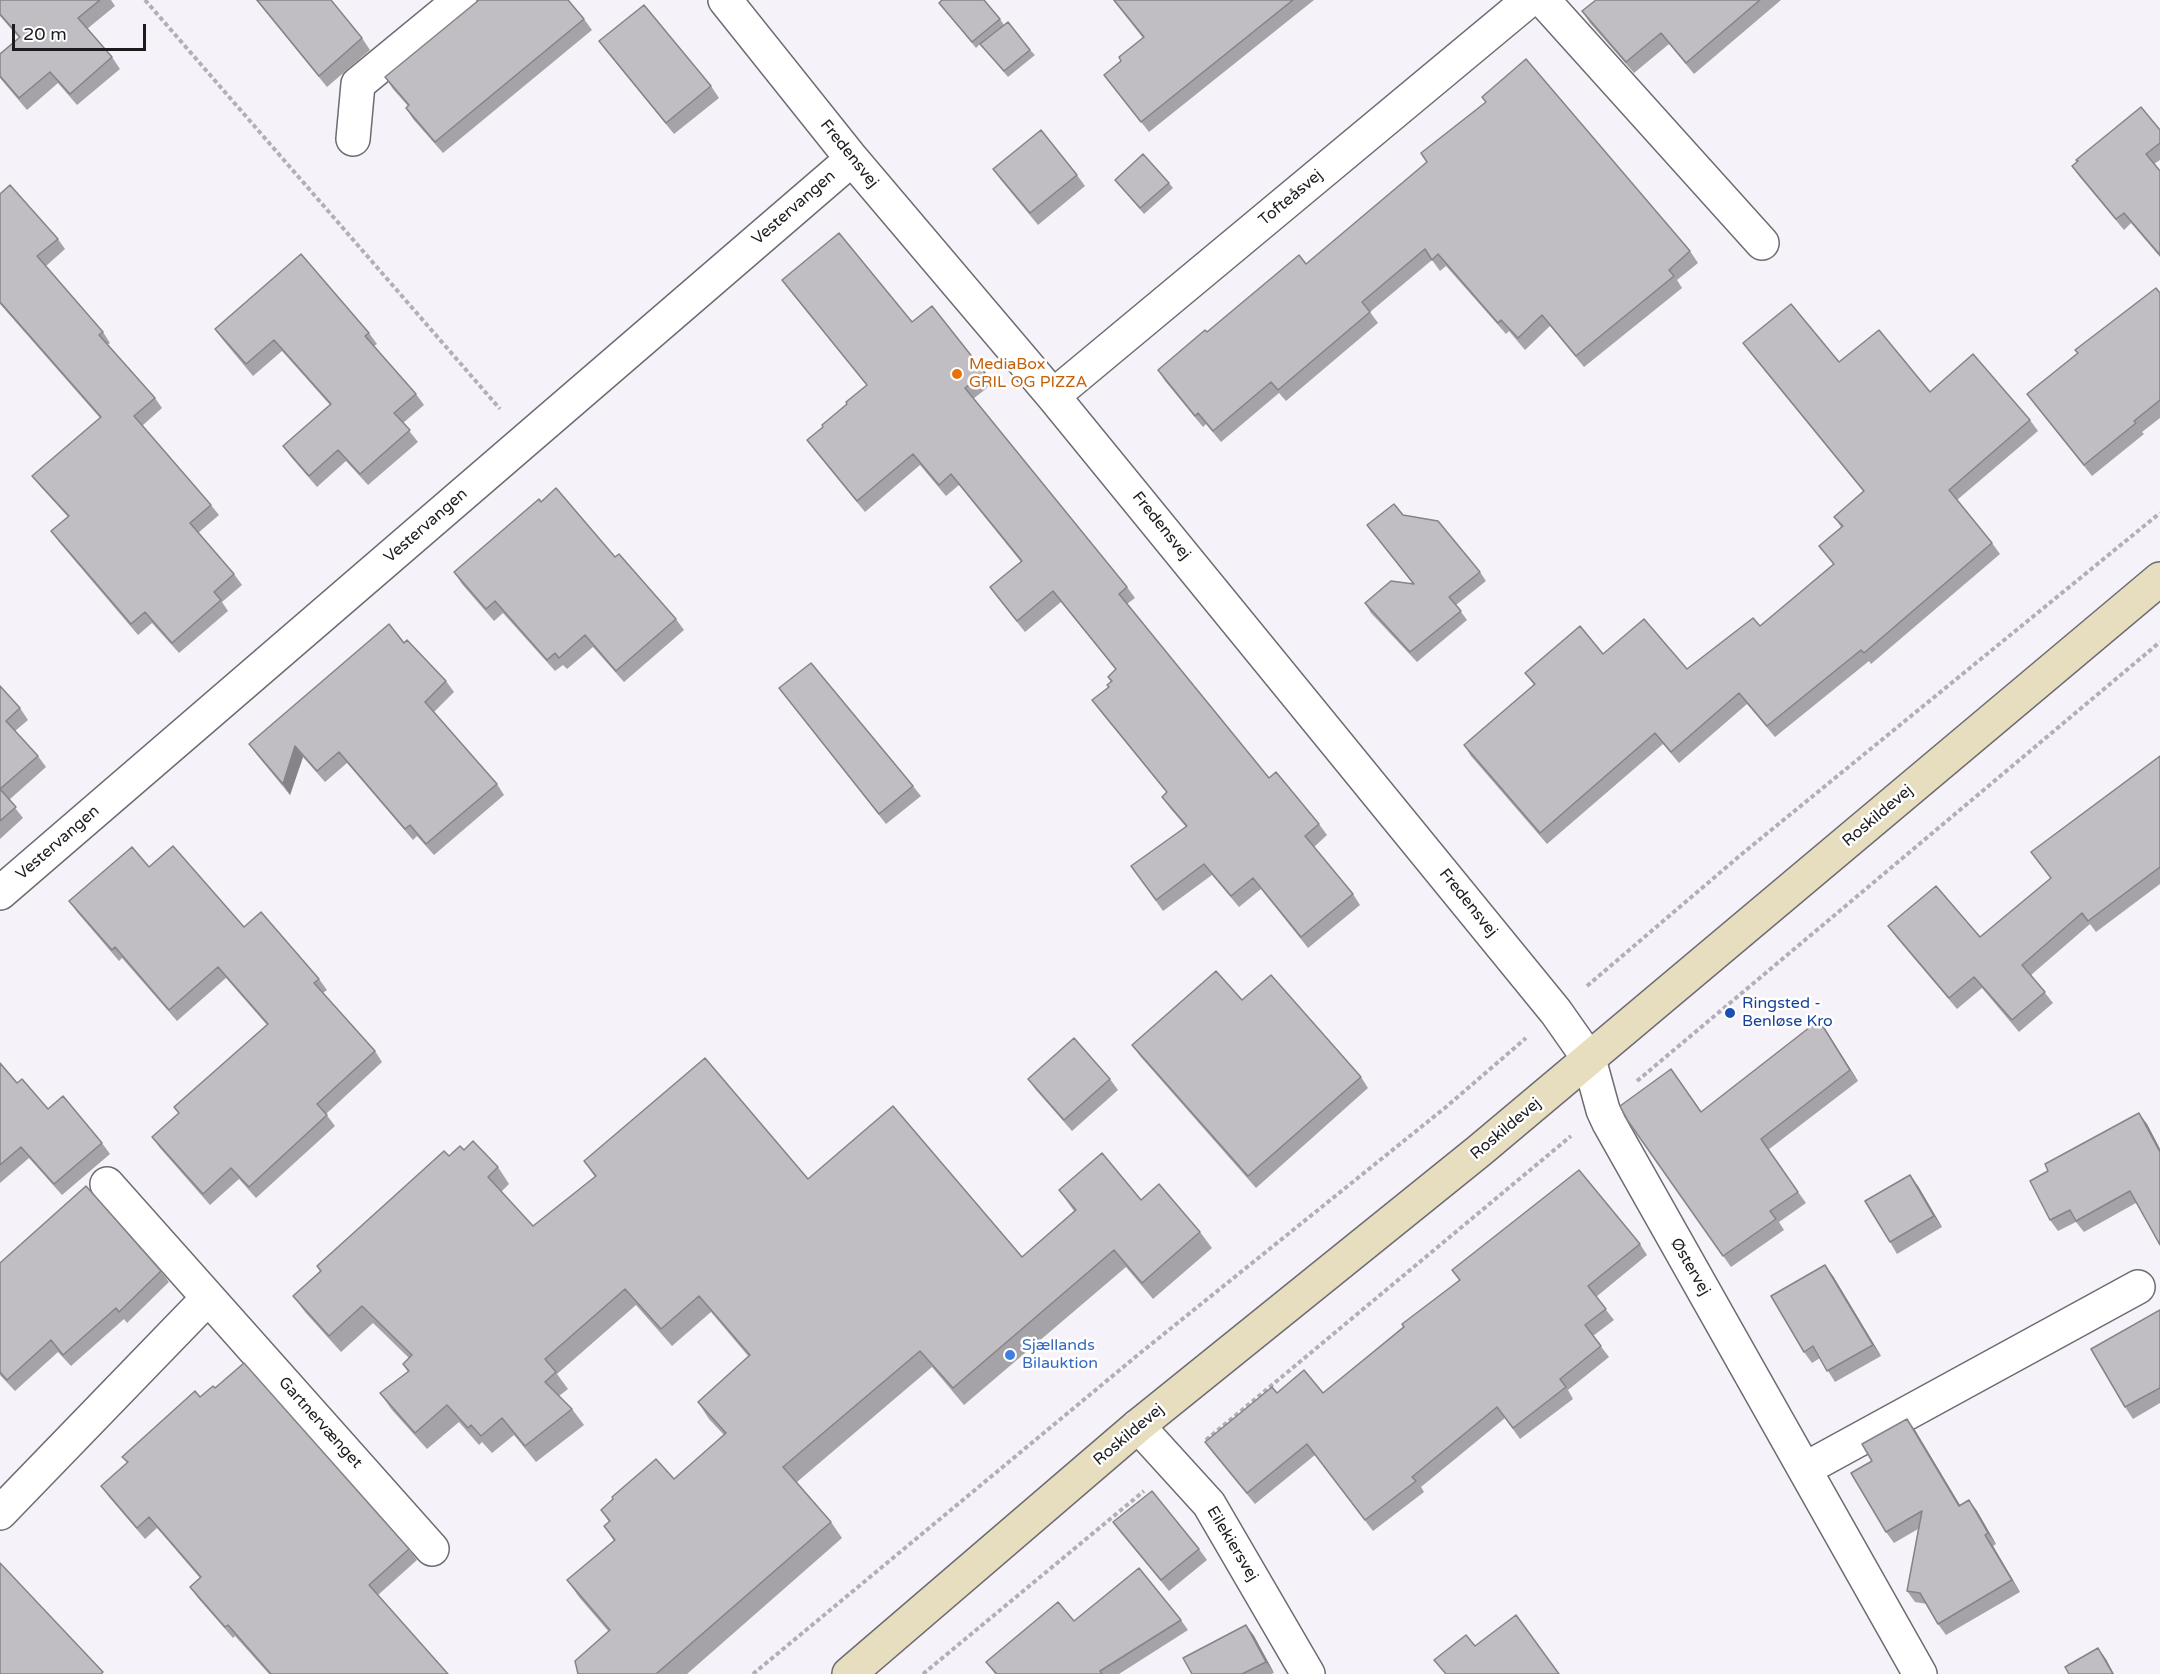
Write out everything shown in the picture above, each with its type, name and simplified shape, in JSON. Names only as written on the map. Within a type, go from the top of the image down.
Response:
[{"type":"street","points":[[353,138],[358,84],[460,0]]},
{"type":"street","name":"Fredensvej","points":[[725,0],[852,159],[1053,396],[1556,1012],[1589,1059]]},
{"type":"street","name":"Tofteåsvej","points":[[1053,396],[1529,0]]},
{"type":"street","points":[[1543,0],[1762,243]]},
{"type":"street","name":"Vestervangen","points":[[0,892],[852,159]]},
{"type":"street","name":"Roskildevej","points":[[849,1674],[1138,1426],[1479,1151],[2160,579]]},
{"type":"street","name":"Østervej","points":[[1589,1059],[1603,1110],[1920,1674]]},
{"type":"street","name":"Gartnervænget","points":[[107,1184],[432,1549]]},
{"type":"street","points":[[1804,1469],[2138,1287]]},
{"type":"street","points":[[0,1513],[208,1298]]},
{"type":"street","name":"Eilekiersvej","points":[[1138,1426],[1209,1504],[1308,1674]]},
{"type":"path","points":[[145,0],[526,439]]},
{"type":"path","points":[[753,1674],[1139,1354],[1446,1107],[1743,853],[2160,513]]},
{"type":"path","points":[[923,1674],[1603,1110],[2160,642]]},
{"type":"building","points":[[0,0],[100,0],[78,18],[112,57],[70,94],[50,72],[19,98],[0,76],[0,54],[20,37],[0,14]]},
{"type":"building","points":[[257,0],[331,0],[362,38],[319,76]]},
{"type":"building","points":[[479,0],[568,0],[584,19],[435,142],[406,108],[409,105],[385,77]]},
{"type":"building","points":[[942,0],[984,0],[1000,19],[972,42],[939,3]]},
{"type":"building","points":[[1114,0],[1293,0],[1141,122],[1104,75],[1121,61],[1119,57],[1144,37]]},
{"type":"building","points":[[1596,0],[1760,0],[1686,63],[1661,33],[1626,62],[1582,11]]},
{"type":"building","points":[[644,5],[711,86],[666,123],[599,41]]},
{"type":"building","points":[[1008,22],[1030,50],[1004,71],[980,44]]},
{"type":"building","points":[[1526,59],[1690,251],[1669,270],[1674,276],[1576,356],[1542,315],[1518,338],[1501,320],[1498,323],[1438,254],[1432,260],[1425,249],[1362,302],[1370,312],[1278,390],[1271,382],[1213,431],[1198,413],[1195,416],[1158,370],[1299,255],[1306,264],[1427,162],[1421,153],[1486,102],[1482,97]]},
{"type":"building","points":[[2141,107],[2160,130],[2160,143],[2146,154],[2160,171],[2160,255],[2124,213],[2116,219],[2072,166],[2078,161],[2076,160]]},
{"type":"building","points":[[1041,130],[1077,175],[1030,213],[993,169]]},
{"type":"building","points":[[1143,154],[1169,183],[1140,208],[1115,180]]},
{"type":"building","points":[[10,185],[58,239],[37,256],[103,332],[99,335],[155,398],[134,416],[211,505],[190,523],[234,574],[214,592],[221,600],[172,643],[145,612],[131,624],[51,531],[69,516],[32,476],[101,417],[0,302],[0,194]]},
{"type":"building","points":[[839,233],[912,322],[932,306],[985,373],[965,388],[1127,587],[1119,594],[1269,778],[1276,772],[1319,824],[1305,836],[1353,894],[1301,937],[1253,878],[1231,896],[1204,864],[1156,900],[1131,866],[1187,826],[1162,797],[1167,792],[1092,700],[1109,687],[1107,685],[1112,681],[1108,677],[1116,669],[1053,591],[1017,621],[990,587],[1022,561],[951,474],[939,485],[913,454],[857,501],[807,440],[867,385],[782,280]]},
{"type":"building","points":[[301,254],[369,333],[365,336],[416,394],[394,413],[410,430],[360,474],[338,450],[309,476],[283,446],[331,404],[274,340],[246,364],[215,329]]},
{"type":"building","points":[[2156,288],[2160,293],[2160,400],[2134,421],[2136,423],[2084,465],[2027,394],[2078,353],[2075,350]]},
{"type":"building","points":[[1791,304],[1839,362],[1879,330],[1930,392],[1973,354],[2030,420],[1949,490],[1992,543],[1864,653],[1861,650],[1767,726],[1739,693],[1671,752],[1655,733],[1540,833],[1464,745],[1535,684],[1525,673],[1580,626],[1603,654],[1644,619],[1687,669],[1753,618],[1760,626],[1834,564],[1819,546],[1843,526],[1834,517],[1864,491],[1743,343]]},
{"type":"building","points":[[556,488],[615,557],[619,554],[676,619],[616,671],[585,635],[559,658],[555,653],[547,660],[495,601],[486,609],[454,572],[539,499],[541,502]]},
{"type":"building","points":[[1394,504],[1403,515],[1438,521],[1480,572],[1449,597],[1461,611],[1410,652],[1365,603],[1391,581],[1414,584],[1367,525]]},
{"type":"building","points":[[389,624],[404,643],[407,640],[446,681],[425,702],[497,784],[426,844],[410,825],[405,829],[339,752],[317,771],[295,746],[283,784],[249,744]]},
{"type":"building","points":[[811,663],[913,786],[879,814],[779,688]]},
{"type":"building","points":[[0,686],[20,708],[6,721],[38,756],[0,789]]},
{"type":"building","points":[[2160,756],[2160,867],[2088,921],[2082,913],[2022,965],[2045,992],[2012,1020],[1974,977],[1949,998],[1888,926],[1936,886],[1980,937],[2051,878],[2031,852]]},
{"type":"building","points":[[0,789],[16,807],[0,821]]},
{"type":"building","points":[[173,846],[244,927],[261,912],[319,979],[314,983],[375,1051],[317,1104],[327,1115],[249,1187],[231,1168],[203,1194],[152,1137],[179,1113],[174,1107],[268,1024],[218,967],[169,1010],[115,947],[112,950],[69,901],[132,847],[149,867]]},
{"type":"building","points":[[1216,971],[1242,1000],[1271,975],[1361,1077],[1248,1176],[1132,1045]]},
{"type":"building","points":[[1819,1020],[1850,1070],[1761,1139],[1798,1192],[1770,1211],[1776,1219],[1723,1256],[1628,1121],[1620,1106],[1671,1069],[1701,1112]]},
{"type":"building","points":[[1074,1038],[1110,1079],[1064,1120],[1028,1079]]},
{"type":"building","points":[[705,1058],[808,1179],[893,1106],[1022,1257],[1076,1210],[1059,1190],[1102,1153],[1141,1200],[1159,1184],[1200,1232],[1142,1283],[1114,1250],[953,1388],[920,1351],[783,1467],[831,1522],[656,1674],[578,1674],[575,1661],[610,1630],[567,1580],[615,1540],[604,1526],[610,1521],[601,1510],[613,1499],[612,1497],[656,1459],[674,1479],[726,1433],[698,1402],[750,1355],[699,1296],[661,1329],[625,1289],[545,1359],[556,1372],[545,1382],[572,1409],[525,1446],[502,1418],[481,1436],[471,1425],[468,1428],[447,1405],[415,1433],[380,1393],[409,1371],[403,1364],[412,1355],[362,1306],[329,1336],[293,1296],[321,1271],[317,1266],[444,1151],[449,1156],[460,1146],[464,1150],[473,1141],[498,1167],[488,1177],[533,1226],[596,1176],[584,1161]]},
{"type":"building","points":[[0,1063],[17,1083],[22,1079],[48,1109],[63,1096],[102,1143],[54,1184],[21,1147],[0,1165]]},
{"type":"building","points":[[2139,1113],[2160,1152],[2160,1245],[2130,1191],[2076,1221],[2070,1210],[2050,1220],[2030,1181],[2048,1171],[2045,1164]]},
{"type":"building","points":[[1579,1170],[1640,1244],[1588,1286],[1606,1309],[1585,1325],[1601,1346],[1560,1379],[1566,1387],[1513,1428],[1497,1407],[1412,1477],[1416,1481],[1365,1520],[1307,1444],[1247,1493],[1205,1442],[1272,1387],[1277,1393],[1304,1370],[1323,1393],[1404,1327],[1402,1324],[1460,1280],[1452,1270]]},
{"type":"building","points":[[1910,1175],[1934,1216],[1890,1242],[1865,1201]]},
{"type":"building","points":[[86,1186],[161,1271],[119,1312],[116,1308],[63,1355],[51,1340],[7,1380],[0,1372],[0,1263]]},
{"type":"building","points":[[1825,1265],[1873,1345],[1827,1371],[1813,1346],[1804,1352],[1771,1296]]},
{"type":"building","points":[[2160,1310],[2160,1388],[2125,1407],[2091,1349]]},
{"type":"building","points":[[244,1363],[409,1549],[369,1585],[448,1674],[271,1674],[228,1625],[225,1627],[190,1587],[201,1577],[149,1517],[137,1528],[101,1486],[128,1462],[122,1457],[195,1391],[200,1397],[213,1386],[215,1388]]},
{"type":"building","points":[[1907,1419],[1959,1506],[1969,1500],[1988,1533],[1985,1535],[2012,1580],[1938,1624],[1920,1593],[1907,1591],[1922,1511],[1886,1532],[1851,1473],[1872,1461],[1862,1444]]},
{"type":"building","points":[[1152,1491],[1199,1549],[1161,1580],[1113,1522]]},
{"type":"building","points":[[0,1563],[103,1672],[101,1674],[0,1674]]},
{"type":"building","points":[[1139,1568],[1181,1620],[1100,1671],[1102,1674],[997,1674],[986,1662],[1058,1602],[1074,1621]]},
{"type":"building","points":[[1516,1615],[1559,1674],[1446,1674],[1434,1660],[1466,1635],[1475,1646]]},
{"type":"building","points":[[1246,1625],[1266,1662],[1242,1674],[1192,1674],[1183,1658]]},
{"type":"building","points":[[2098,1648],[2113,1674],[2069,1674],[2065,1667]]},
{"type":"place","name":"MediaBox GRIL OG PIZZA","points":[[957,374]]},
{"type":"place","name":"Ringsted - Benløse Kro","points":[[1730,1013]]},
{"type":"place","name":"Sjællands Bilauktion","points":[[1010,1355]]}]
